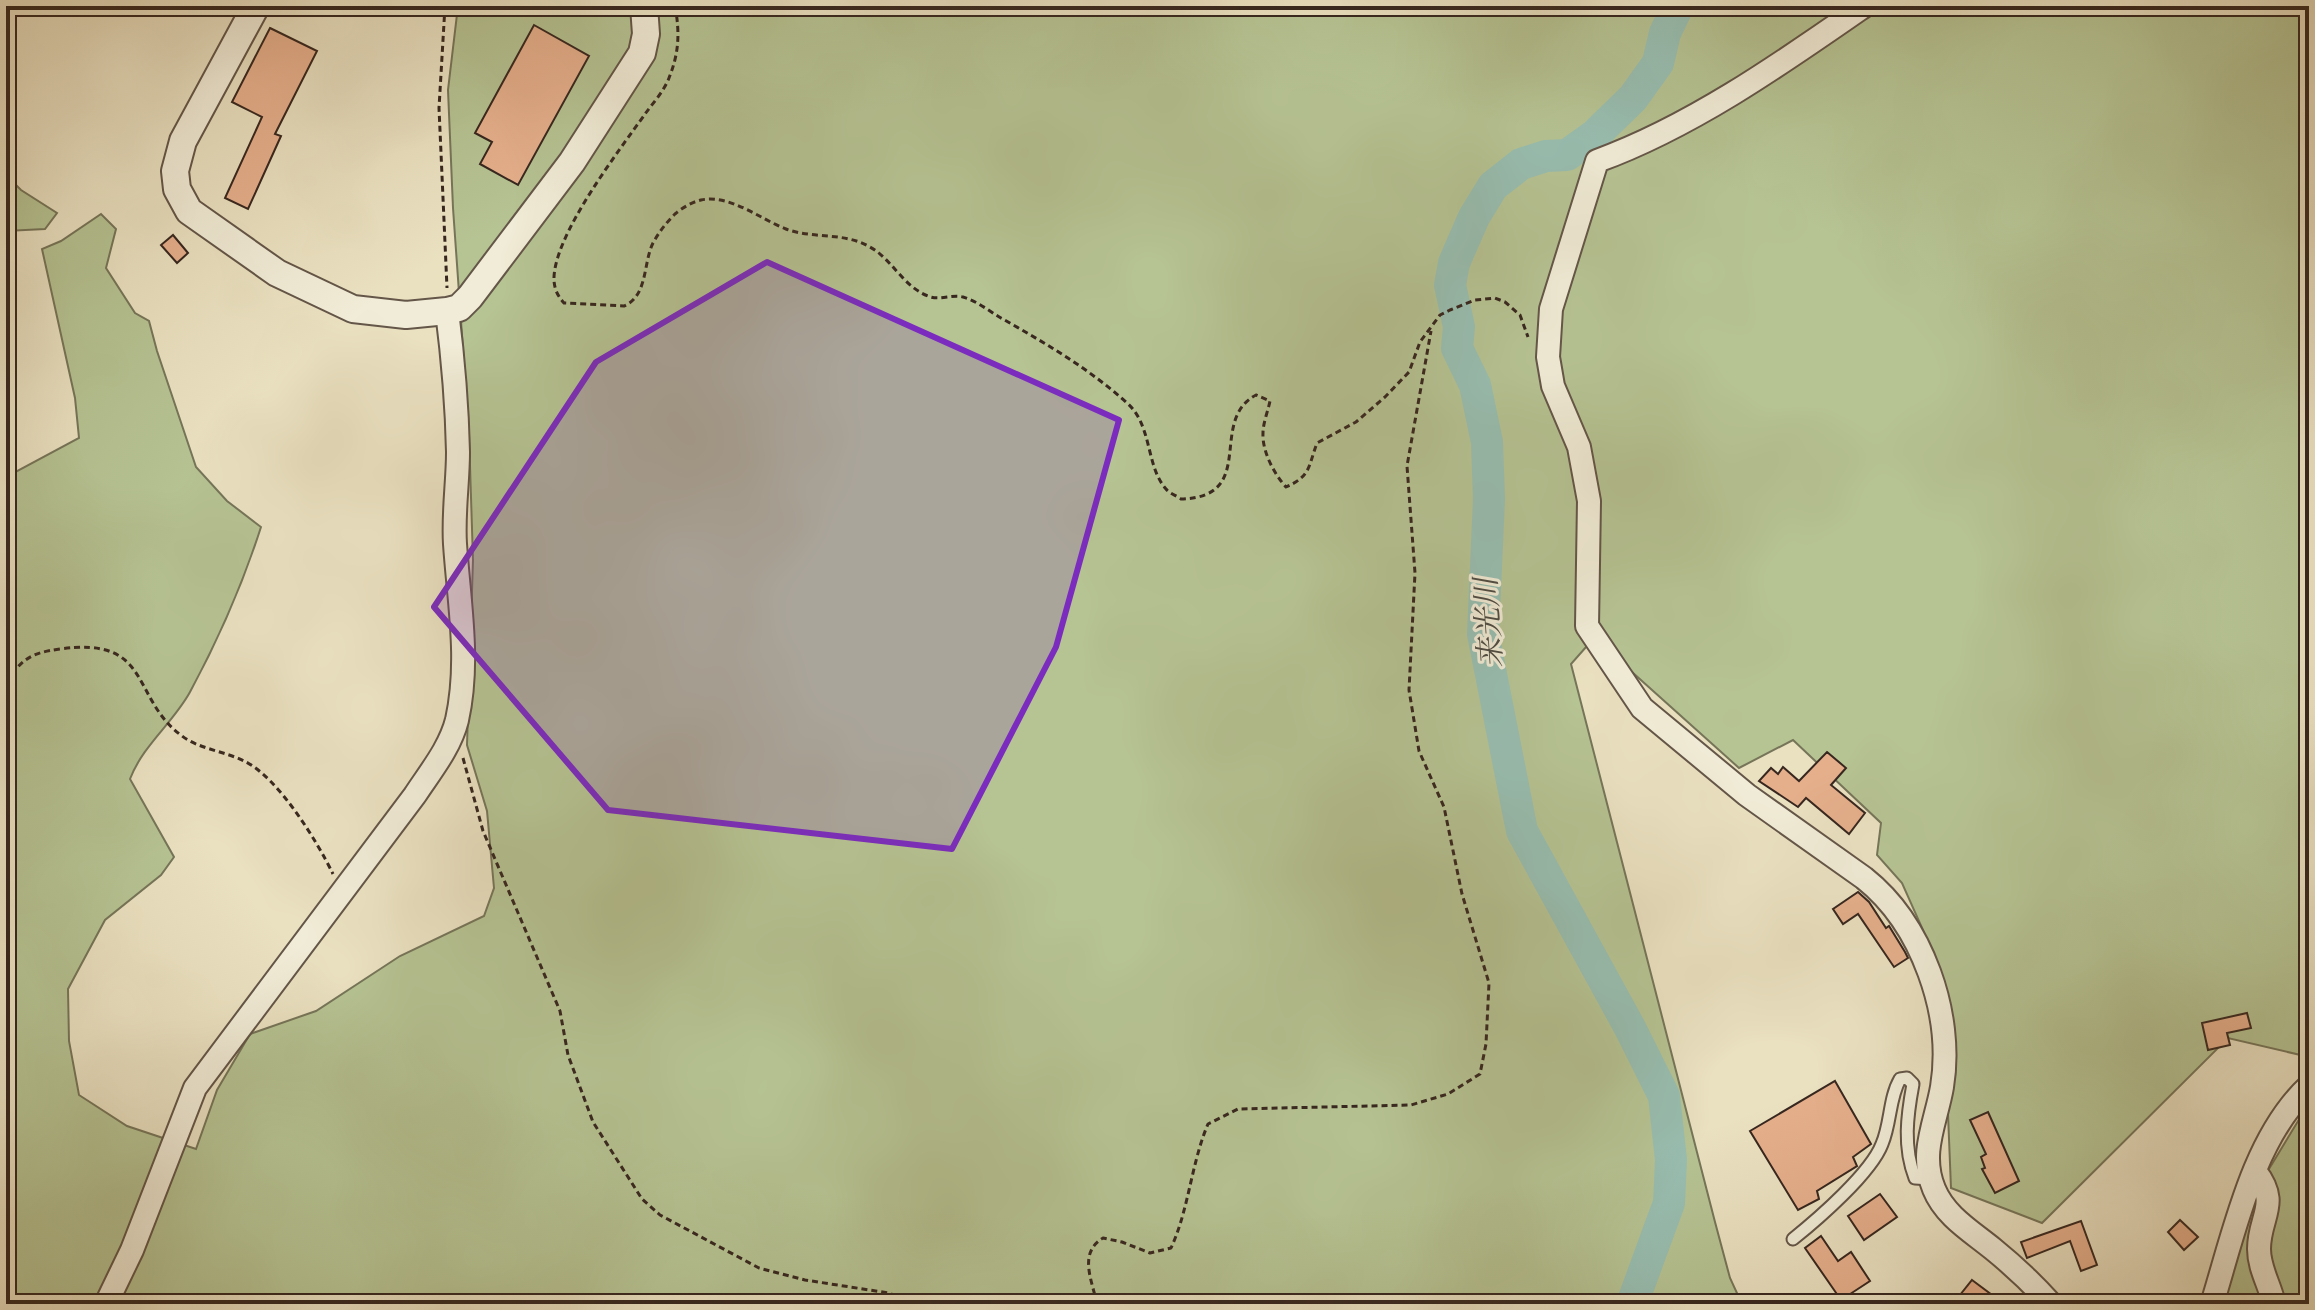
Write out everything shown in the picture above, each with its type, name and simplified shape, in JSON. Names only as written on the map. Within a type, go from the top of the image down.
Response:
[{"type":"street","points":[[256,6],[183,141],[175,171],[177,189],[189,211],[277,273],[353,309],[406,315],[459,308],[470,297],[572,162],[642,53],[646,34],[644,6]]},
{"type":"street","points":[[1864,6],[1784,62],[1642,145],[1597,161],[1551,309],[1548,357],[1553,386],[1579,447],[1589,501],[1587,626],[1642,708],[1747,795],[1880,890],[1924,953],[1937,996],[1944,1056],[1942,1084],[1927,1146],[1927,1167],[1931,1180],[1943,1206],[2051,1304]]},
{"type":"street","points":[[106,1304],[132,1250],[195,1088],[415,795],[440,758],[456,723],[464,677],[465,647],[455,541],[458,454],[447,311]]},
{"type":"street","points":[[2212,1304],[2238,1213],[2255,1171],[2280,1121],[2309,1086]]},
{"type":"street","points":[[2255,1171],[2265,1183],[2269,1199],[2259,1247],[2263,1275],[2274,1304]]},
{"type":"lane","points":[[1793,1239],[1818,1219],[1875,1158],[1892,1110],[1893,1091],[1900,1079],[1907,1078],[1913,1084],[1906,1144],[1910,1163],[1915,1178],[1931,1180]]},
{"type":"path","points":[[445,6],[439,108],[447,311]]},
{"type":"path","points":[[675,6],[679,48],[667,82],[600,179],[557,261],[554,278],[556,292],[564,303],[624,306],[633,302],[641,287],[651,246],[661,229],[682,208],[701,200],[717,200],[742,208],[778,226],[811,237],[850,238],[871,247],[908,284],[924,294],[943,298],[961,296],[1033,334],[1129,404],[1147,433],[1153,463],[1166,489],[1181,499],[1195,498],[1217,490],[1228,466],[1235,418],[1248,400],[1256,395],[1270,401],[1263,434],[1278,478],[1286,487],[1302,480],[1317,443],[1356,422],[1385,397],[1409,372],[1420,342],[1440,315],[1466,303],[1486,298],[1505,302],[1520,315],[1532,346]]},
{"type":"path","points":[[1097,1304],[1087,1257],[1093,1244],[1103,1238],[1150,1253],[1171,1248],[1178,1232],[1196,1151],[1208,1124],[1238,1109],[1411,1105],[1448,1094],[1480,1074],[1486,1044],[1489,983],[1462,894],[1444,807],[1419,751],[1409,690],[1415,573],[1407,466],[1432,329]]},
{"type":"path","points":[[6,682],[17,665],[34,653],[71,647],[111,651],[128,663],[142,679],[159,713],[182,737],[246,761],[280,792],[322,851]]},
{"type":"path","points":[[456,723],[468,782],[483,831],[549,981],[560,1011],[568,1055],[593,1122],[633,1188],[660,1215],[759,1268],[805,1280],[889,1293],[915,1304]]},
{"type":"highlighted area","points":[[767,262],[1119,420],[1056,647],[952,849],[608,810],[434,607],[596,362]]},
{"type":"green space","points":[[458,6],[2309,6],[2309,1057],[2228,1038],[2042,1223],[1951,1188],[1943,990],[1923,930],[1902,883],[1877,855],[1881,823],[1793,740],[1739,768],[1594,638],[1571,664],[1715,1222],[1730,1278],[1742,1304],[6,1304],[6,474],[10,475],[79,438],[75,398],[42,249],[61,241],[101,214],[116,229],[106,268],[135,313],[149,321],[196,467],[227,501],[261,527],[238,590],[200,672],[183,703],[142,755],[130,779],[174,857],[161,875],[105,920],[68,989],[69,1041],[79,1095],[127,1126],[196,1149],[217,1090],[250,1034],[316,1011],[400,956],[484,916],[494,888],[487,811],[467,745],[473,560],[469,434],[448,90]]},
{"type":"green space","points":[[6,175],[21,190],[57,213],[45,229],[6,231]]},
{"type":"green space","points":[[2309,1103],[2309,1304],[2218,1304],[2235,1225]]},
{"type":"building","points":[[534,25],[589,56],[518,185],[480,164],[492,142],[475,133]]},
{"type":"building","points":[[270,28],[317,51],[275,134],[281,136],[248,209],[225,198],[262,117],[232,102]]},
{"type":"building","points":[[173,235],[188,253],[177,263],[161,245]]},
{"type":"building","points":[[1827,752],[1846,768],[1831,785],[1865,813],[1849,834],[1806,798],[1798,807],[1759,781],[1771,768],[1778,774],[1783,767],[1799,781]]},
{"type":"building","points":[[1858,892],[1869,902],[1886,928],[1889,926],[1908,958],[1894,967],[1858,914],[1843,924],[1833,909]]},
{"type":"building","points":[[2247,1013],[2251,1028],[2227,1033],[2230,1045],[2208,1050],[2202,1023]]},
{"type":"building","points":[[1835,1081],[1871,1144],[1853,1157],[1857,1166],[1817,1191],[1819,1199],[1798,1210],[1750,1131]]},
{"type":"building","points":[[1988,1112],[2019,1181],[1995,1193],[1982,1169],[1985,1168],[1981,1157],[1986,1154],[1970,1120]]},
{"type":"building","points":[[1880,1194],[1897,1217],[1864,1240],[1848,1216]]},
{"type":"building","points":[[2180,1220],[2198,1237],[2184,1250],[2168,1232]]},
{"type":"building","points":[[2081,1221],[2097,1265],[2081,1271],[2070,1241],[2027,1258],[2021,1242]]},
{"type":"building","points":[[1821,1236],[1838,1261],[1851,1252],[1870,1281],[1841,1300],[1805,1248]]},
{"type":"building","points":[[1972,1280],[1992,1295],[1985,1304],[1957,1304],[1963,1297],[1960,1295]]},
{"type":"waterway","name":"来光川","points":[[1632,1304],[1669,1203],[1671,1160],[1664,1096],[1522,831],[1483,634],[1489,499],[1487,442],[1475,385],[1457,348],[1459,327],[1450,285],[1454,263],[1474,217],[1493,186],[1521,164],[1546,156],[1567,155],[1595,135],[1633,98],[1658,63],[1665,33],[1678,6]]}]
